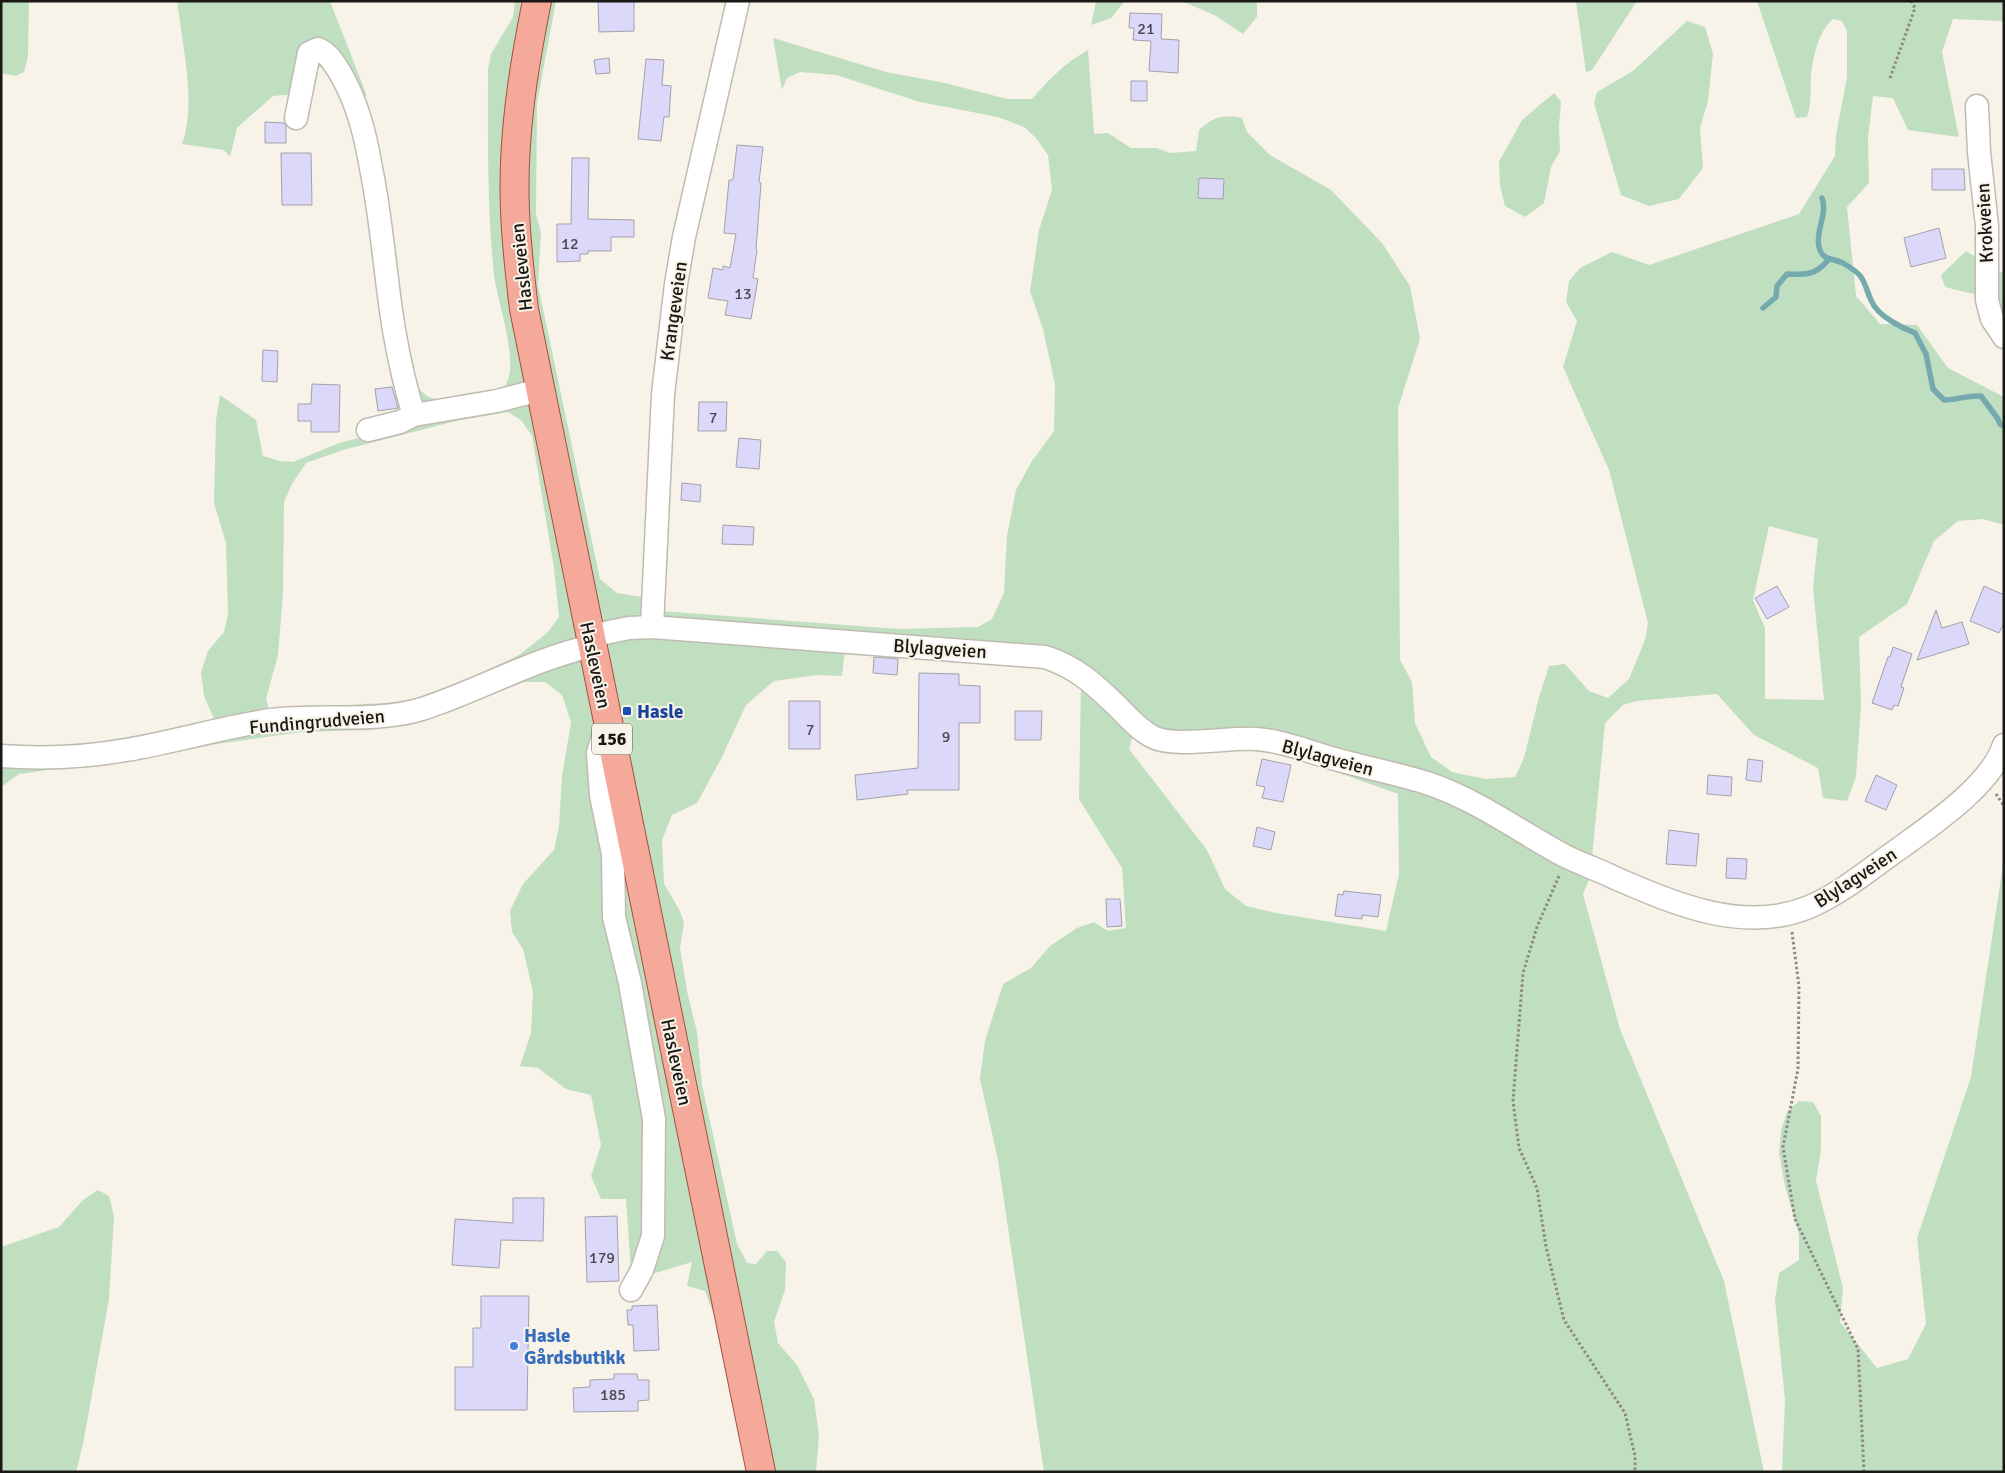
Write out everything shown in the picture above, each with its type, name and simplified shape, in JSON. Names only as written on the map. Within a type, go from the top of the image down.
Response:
[{"type":"main road","name":"Hasleveien","points":[[537,1],[517,122],[514,209],[524,309],[761,1472]]},
{"type":"street","name":"Krangeveien","points":[[652,627],[663,394],[676,284],[684,237],[738,1]]},
{"type":"street","points":[[296,118],[308,53],[318,49],[331,58],[342,76],[355,102],[365,133],[380,217],[394,329],[405,385],[414,415]]},
{"type":"street","name":"Krokveien","points":[[1977,106],[1978,152],[1987,226],[1988,300],[1992,319],[2004,337]]},
{"type":"street","points":[[368,430],[400,422],[414,415],[497,401],[540,390]]},
{"type":"street","name":"Blylagveien","points":[[591,641],[629,628],[652,627],[1045,657],[1065,664],[1084,675],[1132,721],[1154,738],[1170,743],[1257,739],[1283,743],[1333,759],[1431,784],[1466,799],[1567,857],[1661,898],[1700,910],[1739,917],[1768,917],[1790,914],[1831,897],[1936,822],[1984,777],[2001,754],[2004,745]]},
{"type":"street","name":"Fundingrudveien","points":[[1,756],[60,756],[124,751],[272,720],[399,714],[430,706],[530,665],[568,652],[591,641]]},
{"type":"street","points":[[608,720],[598,753],[601,796],[613,854],[614,917],[630,983],[654,1118],[653,1236],[642,1270],[631,1290]]},
{"type":"path","points":[[1890,78],[1915,8],[1912,1]]},
{"type":"path","points":[[1567,857],[1537,927],[1523,974],[1513,1101],[1519,1148],[1537,1188],[1546,1248],[1564,1320],[1625,1412],[1635,1456],[1635,1472]]},
{"type":"path","points":[[1790,914],[1798,986],[1798,1068],[1783,1147],[1795,1219],[1858,1349],[1864,1472]]},
{"type":"green space","points":[[1,1],[29,1],[28,57],[24,72],[15,76],[1,73]]},
{"type":"green space","points":[[177,1],[330,1],[367,96],[357,92],[328,67],[316,67],[309,93],[273,96],[237,128],[230,157],[224,150],[182,144],[186,128],[188,92],[185,54]]},
{"type":"green space","points":[[515,1],[556,1],[537,103],[536,214],[541,233],[538,285],[600,579],[617,593],[641,597],[661,611],[899,629],[978,627],[992,619],[1004,593],[1007,536],[1016,490],[1032,461],[1054,431],[1055,384],[1043,329],[1030,291],[1039,230],[1052,190],[1048,155],[1036,138],[1024,127],[998,117],[920,102],[836,75],[800,72],[787,78],[782,90],[773,38],[886,72],[945,83],[1007,99],[1032,99],[1058,72],[1088,50],[1094,134],[1108,133],[1131,148],[1156,148],[1170,153],[1196,151],[1199,130],[1205,125],[1219,118],[1242,118],[1247,132],[1270,155],[1331,190],[1382,243],[1410,286],[1420,339],[1398,408],[1400,660],[1412,682],[1415,723],[1431,757],[1452,772],[1485,779],[1515,777],[1524,758],[1539,697],[1549,666],[1565,664],[1589,691],[1608,698],[1629,679],[1645,640],[1648,623],[1609,470],[1563,367],[1577,321],[1566,302],[1569,281],[1580,268],[1612,252],[1649,265],[1799,214],[1835,156],[1836,135],[1847,77],[1847,31],[1842,21],[1833,19],[1824,30],[1820,37],[1811,74],[1809,112],[1807,117],[1796,118],[1757,1],[2004,1],[2004,21],[1953,19],[1942,52],[1959,137],[1908,130],[1893,98],[1873,96],[1868,137],[1869,183],[1847,207],[1856,296],[1880,324],[1917,325],[1948,368],[2004,397],[2004,525],[1983,519],[1958,521],[1934,541],[1907,604],[1859,637],[1861,704],[1856,777],[1847,801],[1823,798],[1818,768],[1754,735],[1717,694],[1636,701],[1623,705],[1605,723],[1590,878],[1583,894],[1620,1029],[1724,1281],[1764,1472],[1044,1472],[998,1160],[980,1079],[985,1041],[1003,984],[1031,968],[1050,946],[1077,928],[1094,922],[1108,931],[1126,928],[1122,868],[1079,799],[1081,682],[1045,662],[845,650],[842,676],[817,675],[774,681],[746,705],[721,759],[697,803],[672,815],[662,840],[664,884],[679,909],[684,922],[680,948],[687,991],[697,1032],[702,1085],[737,1244],[747,1263],[756,1264],[767,1251],[777,1251],[786,1262],[785,1290],[774,1322],[778,1343],[797,1365],[814,1399],[819,1436],[816,1472],[748,1472],[717,1323],[705,1291],[687,1286],[692,1262],[652,1274],[631,1272],[626,1199],[601,1199],[591,1176],[601,1145],[591,1095],[566,1089],[538,1068],[520,1066],[531,1033],[533,992],[523,949],[512,932],[510,911],[523,884],[554,850],[559,826],[562,777],[571,722],[562,695],[545,682],[523,682],[446,714],[372,730],[301,732],[217,744],[173,753],[19,774],[1,787],[1,744],[72,747],[166,730],[214,719],[204,696],[201,672],[208,651],[224,632],[228,614],[226,543],[214,503],[216,420],[220,395],[256,420],[263,456],[280,461],[293,462],[339,443],[411,425],[409,378],[427,396],[441,400],[474,399],[495,394],[504,387],[509,376],[510,353],[494,275],[490,224],[488,69],[491,54],[513,17]],"holes":[[[508,412],[521,420],[532,436],[554,568],[559,617],[547,633],[519,655],[449,688],[407,702],[323,706],[270,712],[266,699],[278,655],[283,594],[284,502],[292,484],[306,463],[343,450],[460,420]],[[1769,526],[1818,539],[1813,588],[1824,700],[1765,699],[1765,628],[1753,600]],[[1133,734],[1255,749],[1317,765],[1398,794],[1399,874],[1386,931],[1276,913],[1246,906],[1225,889],[1207,850],[1129,749]]]},
{"type":"green space","points":[[1096,1],[1125,1],[1111,18],[1091,25]]},
{"type":"green space","points":[[1182,1],[1257,1],[1257,17],[1243,34],[1216,16]]},
{"type":"green space","points":[[1576,1],[1637,1],[1592,70],[1586,72]]},
{"type":"green space","points":[[1687,21],[1705,27],[1713,54],[1708,101],[1700,128],[1703,168],[1679,199],[1649,206],[1621,195],[1594,103],[1597,92],[1633,71]]},
{"type":"green space","points":[[1554,93],[1561,102],[1559,126],[1560,151],[1551,167],[1544,203],[1525,217],[1505,206],[1500,186],[1499,162],[1522,120]]},
{"type":"green space","points":[[1966,251],[2004,274],[2004,319],[1993,299],[1945,287],[1941,275]]},
{"type":"green space","points":[[2004,858],[2004,1472],[1782,1472],[1785,1400],[1775,1300],[1779,1273],[1799,1260],[1799,1235],[1785,1186],[1779,1153],[1781,1131],[1787,1112],[1799,1101],[1813,1102],[1821,1116],[1821,1150],[1816,1181],[1843,1288],[1840,1322],[1877,1368],[1908,1359],[1926,1324],[1917,1238],[1971,1077]]},
{"type":"green space","points":[[98,1190],[109,1196],[114,1216],[109,1299],[83,1444],[76,1472],[1,1472],[1,1247],[59,1227],[83,1200]]},
{"type":"building","points":[[598,1],[634,1],[634,31],[599,32]]},
{"type":"building","points":[[1130,13],[1162,14],[1161,39],[1179,40],[1178,73],[1149,71],[1151,41],[1133,40],[1134,28],[1129,28]]},
{"type":"building","points":[[609,58],[610,73],[596,74],[594,60]]},
{"type":"building","points":[[646,59],[664,60],[662,85],[671,86],[669,117],[664,117],[661,141],[638,139]]},
{"type":"building","points":[[1131,81],[1147,81],[1147,101],[1131,101]]},
{"type":"building","points":[[265,122],[284,123],[286,126],[286,143],[265,143]]},
{"type":"building","points":[[737,145],[763,147],[759,182],[761,183],[757,250],[753,278],[758,279],[751,319],[725,315],[728,301],[708,298],[713,268],[723,270],[723,266],[730,268],[736,234],[724,233],[729,180],[733,180]]},
{"type":"building","points":[[281,153],[311,153],[312,205],[282,205]]},
{"type":"building","points":[[572,158],[589,158],[588,219],[634,220],[634,237],[611,237],[611,251],[588,251],[588,254],[580,254],[580,261],[557,262],[557,224],[571,224]]},
{"type":"building","points":[[1932,169],[1964,169],[1965,190],[1932,190]]},
{"type":"building","points":[[1199,178],[1224,179],[1223,199],[1198,198]]},
{"type":"building","points":[[1939,228],[1946,258],[1911,267],[1904,238]]},
{"type":"building","points":[[263,350],[278,351],[277,382],[262,381]]},
{"type":"building","points":[[312,384],[340,385],[339,432],[311,432],[311,421],[298,421],[298,404],[311,404]]},
{"type":"building","points":[[392,387],[398,408],[378,411],[375,389]]},
{"type":"building","points":[[699,402],[727,402],[726,431],[698,431]]},
{"type":"building","points":[[739,438],[761,440],[759,469],[736,467]]},
{"type":"building","points":[[682,483],[701,485],[700,502],[681,500]]},
{"type":"building","points":[[723,525],[754,527],[753,545],[722,544]]},
{"type":"building","points":[[1777,586],[1789,607],[1767,619],[1755,598]]},
{"type":"building","points":[[1984,586],[2004,595],[2004,623],[1999,633],[1970,621]]},
{"type":"building","points":[[1936,610],[1942,628],[1962,622],[1969,644],[1917,660]]},
{"type":"building","points":[[1893,647],[1912,654],[1901,687],[1904,688],[1898,706],[1894,705],[1892,710],[1872,703]]},
{"type":"building","points":[[874,657],[898,659],[897,675],[873,673]]},
{"type":"building","points":[[919,673],[959,674],[959,685],[980,686],[980,723],[959,723],[959,790],[907,790],[908,794],[857,800],[855,775],[918,768]]},
{"type":"building","points":[[789,701],[820,701],[820,749],[789,749]]},
{"type":"building","points":[[1015,711],[1042,711],[1041,740],[1015,740]]},
{"type":"building","points":[[1262,759],[1291,765],[1283,802],[1262,798],[1265,787],[1256,785]]},
{"type":"building","points":[[1748,759],[1763,761],[1761,782],[1746,780]]},
{"type":"building","points":[[1708,775],[1732,777],[1731,796],[1707,794]]},
{"type":"building","points":[[1876,775],[1897,785],[1886,810],[1865,801]]},
{"type":"building","points":[[1257,827],[1275,832],[1271,850],[1253,846]]},
{"type":"building","points":[[1669,830],[1699,834],[1696,866],[1666,864]]},
{"type":"building","points":[[1727,858],[1747,859],[1746,879],[1726,878]]},
{"type":"building","points":[[1344,891],[1381,895],[1378,917],[1362,915],[1362,919],[1335,916],[1338,894],[1343,895]]},
{"type":"building","points":[[1106,899],[1120,899],[1122,926],[1107,927]]},
{"type":"building","points":[[513,1198],[544,1198],[543,1241],[501,1240],[499,1268],[452,1265],[455,1219],[513,1223]]},
{"type":"building","points":[[617,1216],[619,1281],[587,1282],[585,1217]]},
{"type":"building","points":[[481,1296],[529,1296],[527,1410],[455,1410],[455,1367],[473,1367],[473,1328],[481,1328]]},
{"type":"building","points":[[657,1305],[659,1350],[634,1351],[633,1325],[628,1325],[627,1310],[632,1310],[632,1306]]},
{"type":"building","points":[[614,1374],[637,1374],[638,1380],[649,1380],[649,1400],[638,1401],[638,1411],[574,1412],[573,1388],[590,1387],[590,1380],[614,1379]]},
{"type":"waterway","points":[[1822,198],[1824,210],[1818,241],[1820,252],[1825,257],[1843,263],[1858,273],[1879,312],[1897,325],[1915,333],[1926,354],[1933,389],[1944,400],[1981,396],[2000,424],[2004,426]]},
{"type":"waterway","points":[[1763,308],[1776,297],[1777,286],[1787,274],[1810,273],[1819,269],[1828,260]]},
{"type":"place","name":"Hasle","points":[[627,711]]},
{"type":"place","name":"Hasle Gårdsbutikk","points":[[514,1346]]}]
